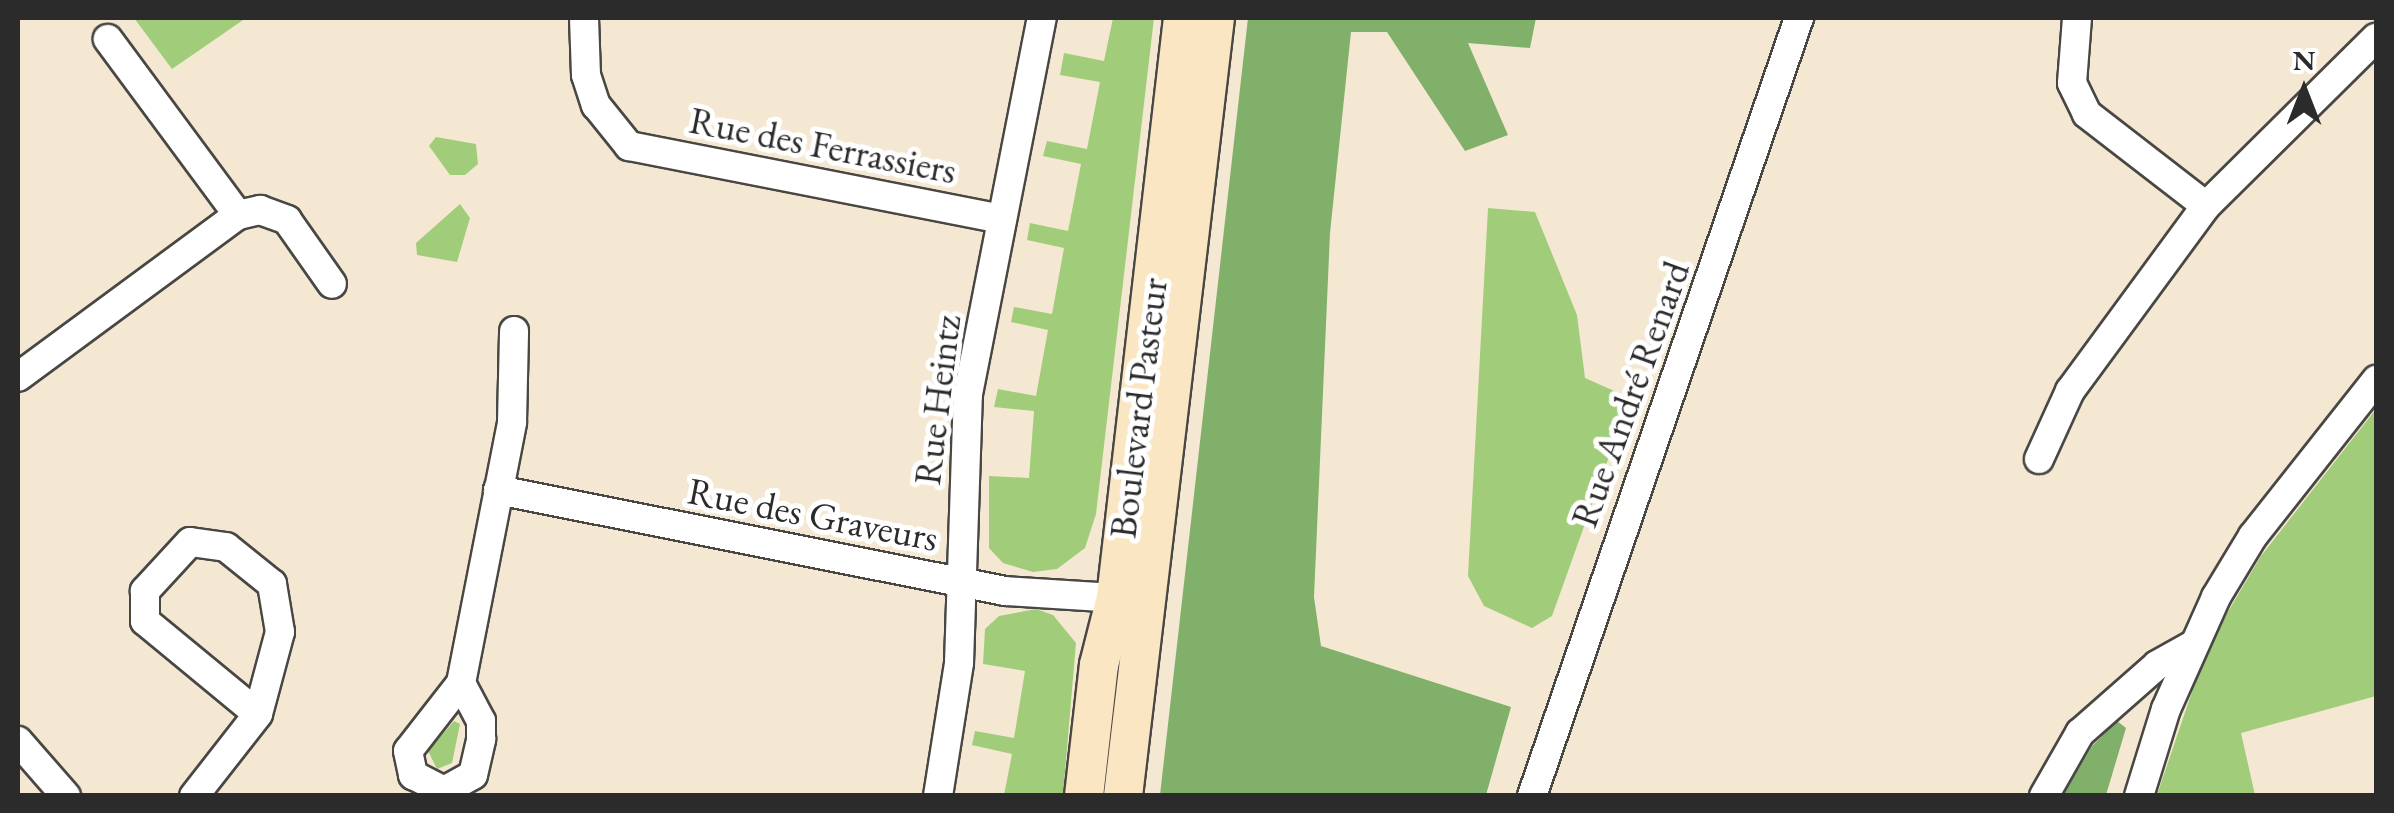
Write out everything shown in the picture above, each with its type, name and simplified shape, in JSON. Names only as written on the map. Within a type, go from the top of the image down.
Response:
[{"type":"street","name":"Rue des Ferrassiers","points":[[584,18],[586,75],[596,105],[629,146],[1002,219]]},
{"type":"street","name":"Rue Heintz","points":[[938,796],[960,663],[958,579],[968,394],[1042,18]]},
{"type":"street","name":"Boulevard Pasteur","points":[[1084,796],[1099,665],[1116,598],[1184,18]]},
{"type":"street","name":"Boulevard Pasteur","points":[[1123,796],[1215,18]]},
{"type":"street","name":"Rue André Renard","points":[[1532,796],[1799,18]]},
{"type":"street","points":[[2077,18],[2072,83],[2088,114],[2206,206]]},
{"type":"street","points":[[108,38],[238,215]]},
{"type":"street","points":[[2039,459],[2070,391],[2206,206],[2376,38]]},
{"type":"street","points":[[18,376],[238,215],[260,210],[287,220],[332,284]]},
{"type":"street","points":[[460,683],[512,422],[514,332]]},
{"type":"street","points":[[2139,796],[2193,646],[2253,536],[2376,380]]},
{"type":"street","name":"Rue des Graveurs","points":[[498,490],[1005,591],[1116,598]]},
{"type":"street","points":[[194,796],[258,714],[280,632],[272,584],[226,547],[190,542],[145,590],[145,622],[258,714]]},
{"type":"street","points":[[2044,796],[2080,733],[2157,666],[2193,646]]},
{"type":"street","points":[[18,741],[66,796]]},
{"type":"green space","points":[[134,18],[246,18],[172,69]]},
{"type":"green space","points":[[1113,18],[1154,18],[1096,514],[1085,548],[1057,569],[1033,572],[1003,563],[989,548],[989,476],[1029,478],[1034,411],[994,407],[998,389],[1036,396],[1048,330],[1011,322],[1014,307],[1052,314],[1064,248],[1027,240],[1030,223],[1068,231],[1081,164],[1043,156],[1047,141],[1087,149],[1100,82],[1060,75],[1064,53],[1104,61]]},
{"type":"green space","points":[[1248,18],[1536,18],[1530,48],[1468,43],[1508,135],[1465,151],[1387,32],[1351,32],[1330,233],[1314,597],[1321,646],[1511,707],[1486,795],[1160,795]]},
{"type":"green space","points":[[436,137],[476,144],[478,164],[465,175],[450,175],[429,146]]},
{"type":"green space","points":[[460,204],[470,218],[457,262],[417,255],[416,243]]},
{"type":"green space","points":[[1488,208],[1535,212],[1577,315],[1585,378],[1630,398],[1552,616],[1532,628],[1484,606],[1468,576]]},
{"type":"green space","points":[[2376,409],[2376,696],[2241,733],[2255,795],[2157,795],[2199,671],[2226,615],[2261,556]]},
{"type":"green space","points":[[1036,609],[1053,615],[1076,643],[1063,795],[1004,795],[1012,754],[972,745],[975,731],[1014,738],[1025,671],[983,664],[985,629],[999,616]]},
{"type":"green space","points":[[454,721],[460,724],[452,763],[437,769],[428,751]]},
{"type":"green space","points":[[2117,721],[2126,728],[2106,795],[2063,795],[2092,746]]}]
